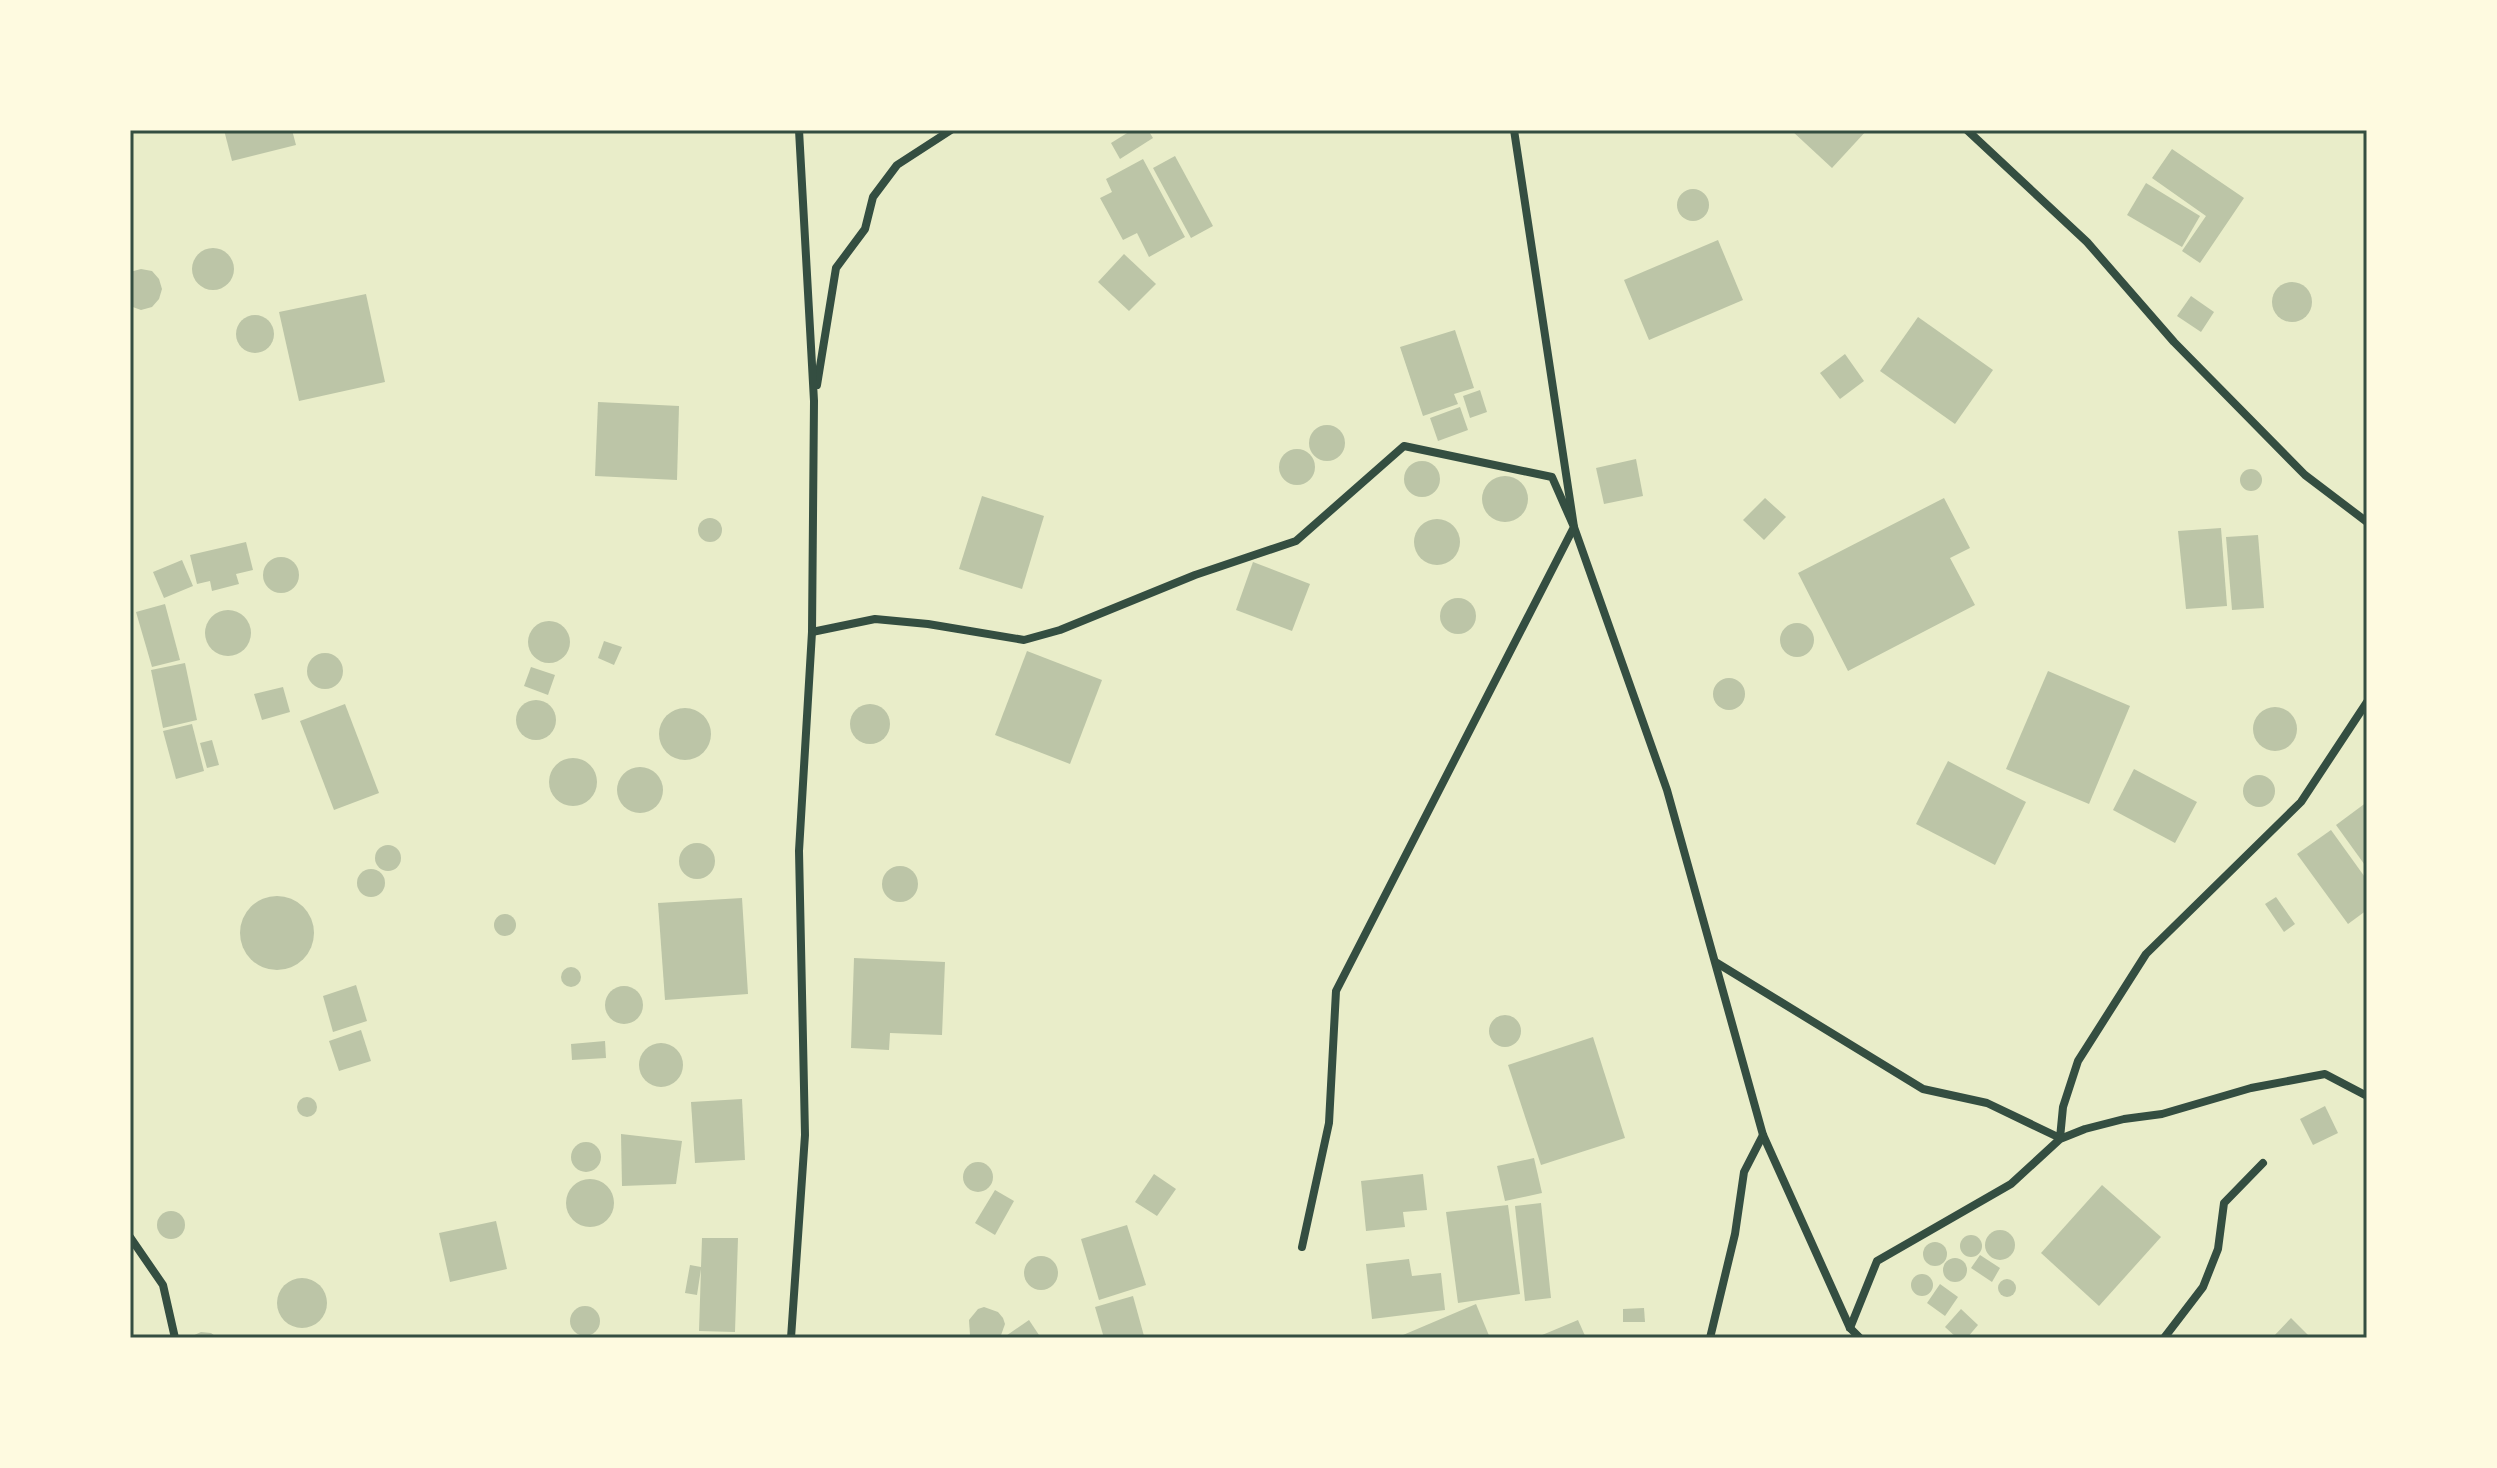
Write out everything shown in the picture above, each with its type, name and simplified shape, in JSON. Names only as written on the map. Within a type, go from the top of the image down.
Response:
[{"type":"street","points":[[791,1338],[805,1135],[799,851],[812,632],[814,401],[799,130]]},
{"type":"street","points":[[814,401],[836,268],[865,229],[873,197],[897,165],[951,130]]},
{"type":"street","points":[[1302,1247],[1329,1123],[1336,991],[1574,527],[1514,130]]},
{"type":"street","points":[[1967,130],[2087,242],[2174,342],[2305,475],[2367,522]]},
{"type":"street","points":[[812,632],[875,619],[928,624],[1024,640],[1060,630],[1195,575],[1296,541],[1404,446],[1552,477],[1574,527],[1667,790],[1763,1135],[1850,1328],[1860,1338]]},
{"type":"street","points":[[1716,963],[1923,1089],[1987,1103],[2060,1138],[2063,1107],[2078,1061],[2146,954],[2301,802],[2367,702]]},
{"type":"street","points":[[1850,1328],[1877,1261],[2011,1184],[2060,1139],[2124,1119],[2162,1114],[2251,1088],[2325,1074],[2367,1096]]},
{"type":"street","points":[[1710,1338],[1735,1234],[1744,1172],[1763,1135]]},
{"type":"street","points":[[2164,1338],[2203,1287],[2218,1249],[2224,1203],[2263,1163]]},
{"type":"street","points":[[130,1237],[163,1285],[175,1338]]},
{"type":"building","points":[[224,130],[292,130],[296,145],[232,161]]},
{"type":"building","points":[[1132,130],[1148,130],[1153,138],[1120,159],[1111,143]]},
{"type":"building","points":[[1791,130],[1867,130],[1832,168]]},
{"type":"building","points":[[2172,149],[2244,198],[2200,263],[2182,251],[2206,216],[2152,178]]},
{"type":"building","points":[[1175,156],[1213,226],[1191,238],[1153,168]]},
{"type":"building","points":[[1143,159],[1185,237],[1149,257],[1137,233],[1123,240],[1100,198],[1112,192],[1106,179]]},
{"type":"building","points":[[2146,183],[2200,216],[2182,247],[2127,215]]},
{"type":"building","points":[[1693,189],[1705,193],[1709,205],[1705,217],[1693,221],[1681,217],[1677,205],[1681,193]]},
{"type":"building","points":[[1718,240],[1743,300],[1649,340],[1624,280]]},
{"type":"building","points":[[213,248],[228,254],[234,269],[228,284],[213,290],[198,284],[192,269],[198,254]]},
{"type":"building","points":[[1124,254],[1156,284],[1129,311],[1098,282]]},
{"type":"building","points":[[141,269],[152,271],[162,289],[152,307],[141,310],[130,306],[130,272]]},
{"type":"building","points":[[2292,282],[2306,288],[2312,302],[2306,316],[2292,322],[2278,316],[2272,302],[2278,288]]},
{"type":"building","points":[[366,294],[385,382],[299,401],[279,312]]},
{"type":"building","points":[[2191,296],[2214,312],[2201,332],[2177,316]]},
{"type":"building","points":[[255,315],[268,321],[274,334],[268,347],[255,353],[242,347],[236,334],[242,321]]},
{"type":"building","points":[[1918,317],[1993,370],[1955,424],[1880,371]]},
{"type":"building","points":[[1455,330],[1474,388],[1454,394],[1458,404],[1423,416],[1400,347]]},
{"type":"building","points":[[1845,354],[1864,381],[1840,399],[1820,373]]},
{"type":"building","points":[[1480,390],[1487,412],[1470,418],[1463,396]]},
{"type":"building","points":[[598,402],[679,406],[677,480],[595,476]]},
{"type":"building","points":[[1460,407],[1468,430],[1438,441],[1430,418]]},
{"type":"building","points":[[1327,425],[1340,430],[1345,443],[1340,456],[1327,461],[1314,456],[1309,443],[1314,430]]},
{"type":"building","points":[[1297,449],[1309,455],[1315,467],[1309,479],[1297,485],[1285,479],[1279,467],[1285,455]]},
{"type":"building","points":[[1636,459],[1643,496],[1604,504],[1596,468]]},
{"type":"building","points":[[1422,461],[1435,466],[1440,479],[1435,492],[1422,497],[1409,492],[1404,479],[1409,466]]},
{"type":"building","points":[[2251,469],[2259,472],[2262,480],[2259,488],[2251,491],[2243,488],[2240,480],[2243,472]]},
{"type":"building","points":[[1505,476],[1522,482],[1528,499],[1522,516],[1505,522],[1488,516],[1482,499],[1488,482]]},
{"type":"building","points":[[982,496],[1044,516],[1022,589],[959,569]]},
{"type":"building","points":[[1765,498],[1786,517],[1764,540],[1743,520]]},
{"type":"building","points":[[1944,498],[1970,548],[1950,558],[1975,605],[1848,671],[1798,573]]},
{"type":"building","points":[[705,518],[715,518],[722,525],[722,535],[715,542],[705,542],[698,535],[698,525]]},
{"type":"building","points":[[1437,519],[1454,525],[1460,542],[1454,559],[1437,565],[1420,559],[1414,542],[1420,525]]},
{"type":"building","points":[[2221,528],[2227,606],[2186,609],[2178,531]]},
{"type":"building","points":[[2258,535],[2264,608],[2232,610],[2226,537]]},
{"type":"building","points":[[246,542],[253,570],[236,574],[239,584],[212,591],[210,581],[197,584],[190,555]]},
{"type":"building","points":[[281,557],[294,562],[299,575],[294,588],[281,593],[268,588],[263,575],[268,562]]},
{"type":"building","points":[[182,560],[193,586],[164,598],[153,572]]},
{"type":"building","points":[[1253,562],[1310,584],[1292,631],[1236,610]]},
{"type":"building","points":[[1458,598],[1471,603],[1476,616],[1471,629],[1458,634],[1445,629],[1440,616],[1445,603]]},
{"type":"building","points":[[165,604],[180,660],[152,667],[136,612]]},
{"type":"building","points":[[228,610],[244,617],[251,633],[244,649],[228,656],[212,649],[205,633],[212,617]]},
{"type":"building","points":[[549,621],[564,627],[570,642],[564,657],[549,663],[534,657],[528,642],[534,627]]},
{"type":"building","points":[[1797,623],[1809,628],[1814,640],[1809,652],[1797,657],[1785,652],[1780,640],[1785,628]]},
{"type":"building","points":[[604,641],[622,647],[614,665],[598,658]]},
{"type":"building","points":[[1027,651],[1102,680],[1070,764],[995,735]]},
{"type":"building","points":[[325,653],[337,659],[343,671],[337,683],[325,689],[313,683],[307,671],[313,659]]},
{"type":"building","points":[[185,663],[197,720],[163,728],[151,670]]},
{"type":"building","points":[[531,667],[555,675],[548,695],[524,686]]},
{"type":"building","points":[[2048,671],[2130,706],[2089,804],[2006,769]]},
{"type":"building","points":[[1729,678],[1741,682],[1745,694],[1741,706],[1729,710],[1717,706],[1713,694],[1717,682]]},
{"type":"building","points":[[283,687],[290,712],[262,720],[254,694]]},
{"type":"building","points":[[536,700],[550,706],[556,720],[550,734],[536,740],[522,734],[516,720],[522,706]]},
{"type":"building","points":[[345,704],[379,793],[334,810],[300,721]]},
{"type":"building","points":[[870,704],[884,710],[890,724],[884,738],[870,744],[856,738],[850,724],[856,710]]},
{"type":"building","points":[[2275,707],[2290,714],[2297,729],[2290,744],[2275,751],[2260,744],[2253,729],[2260,714]]},
{"type":"building","points":[[685,708],[703,716],[711,734],[703,752],[685,760],[667,752],[659,734],[667,716]]},
{"type":"building","points":[[192,724],[204,771],[176,779],[163,731]]},
{"type":"building","points":[[212,740],[219,765],[207,768],[200,743]]},
{"type":"building","points":[[573,758],[590,765],[597,782],[590,799],[573,806],[556,799],[549,782],[556,765]]},
{"type":"building","points":[[1948,761],[2026,802],[1995,865],[1916,824]]},
{"type":"building","points":[[640,767],[656,774],[663,790],[656,806],[640,813],[624,806],[617,790],[624,774]]},
{"type":"building","points":[[2134,769],[2197,802],[2175,843],[2113,810]]},
{"type":"building","points":[[2259,775],[2270,780],[2275,791],[2270,802],[2259,807],[2248,802],[2243,791],[2248,780]]},
{"type":"building","points":[[2367,802],[2367,868],[2336,825]]},
{"type":"building","points":[[2331,830],[2367,880],[2367,910],[2348,924],[2297,854]]},
{"type":"building","points":[[697,843],[709,849],[715,861],[709,873],[697,879],[685,873],[679,861],[685,849]]},
{"type":"building","points":[[388,845],[397,849],[401,858],[397,867],[388,871],[379,867],[375,858],[379,849]]},
{"type":"building","points":[[900,866],[913,871],[918,884],[913,897],[900,902],[887,897],[882,884],[887,871]]},
{"type":"building","points":[[371,869],[381,873],[385,883],[381,893],[371,897],[361,893],[357,883],[361,873]]},
{"type":"building","points":[[270,896],[284,896],[298,902],[308,912],[314,933],[308,954],[298,964],[284,970],[270,970],[256,964],[246,954],[240,940],[240,926],[246,912],[256,902]]},
{"type":"building","points":[[2276,897],[2295,924],[2284,932],[2265,904]]},
{"type":"building","points":[[742,898],[748,994],[665,1000],[658,903]]},
{"type":"building","points":[[505,914],[513,917],[516,925],[513,933],[505,936],[497,933],[494,925],[497,917]]},
{"type":"building","points":[[854,958],[945,962],[942,1035],[890,1033],[889,1050],[851,1048]]},
{"type":"building","points":[[567,967],[575,967],[581,977],[575,987],[567,987],[561,981],[561,973]]},
{"type":"building","points":[[356,985],[367,1021],[333,1032],[323,996]]},
{"type":"building","points":[[624,986],[637,992],[643,1005],[637,1018],[624,1024],[611,1018],[605,1005],[611,992]]},
{"type":"building","points":[[1505,1015],[1516,1020],[1521,1031],[1516,1042],[1505,1047],[1494,1042],[1489,1031],[1494,1020]]},
{"type":"building","points":[[361,1030],[371,1061],[339,1071],[329,1041]]},
{"type":"building","points":[[1593,1037],[1625,1138],[1541,1165],[1508,1065]]},
{"type":"building","points":[[605,1041],[606,1058],[572,1060],[571,1044]]},
{"type":"building","points":[[661,1043],[677,1049],[683,1065],[677,1081],[661,1087],[645,1081],[639,1065],[645,1049]]},
{"type":"building","points":[[307,1097],[314,1100],[317,1107],[314,1114],[307,1117],[300,1114],[297,1107],[300,1100]]},
{"type":"building","points":[[742,1099],[745,1160],[695,1163],[691,1102]]},
{"type":"building","points":[[2325,1106],[2338,1133],[2313,1145],[2300,1119]]},
{"type":"building","points":[[621,1134],[682,1141],[676,1184],[622,1186]]},
{"type":"building","points":[[586,1142],[592,1143],[600,1151],[600,1163],[592,1171],[586,1172],[580,1171],[572,1163],[571,1157],[572,1151],[580,1143]]},
{"type":"building","points":[[1534,1158],[1542,1193],[1505,1201],[1497,1166]]},
{"type":"building","points":[[978,1162],[984,1163],[992,1171],[992,1183],[984,1191],[978,1192],[972,1191],[964,1183],[963,1177],[964,1171],[972,1163]]},
{"type":"building","points":[[1154,1174],[1176,1189],[1157,1216],[1135,1202]]},
{"type":"building","points":[[1423,1174],[1427,1210],[1403,1212],[1405,1227],[1366,1231],[1361,1181]]},
{"type":"building","points":[[590,1179],[607,1186],[614,1203],[607,1220],[590,1227],[573,1220],[566,1203],[573,1186]]},
{"type":"building","points":[[2102,1185],[2161,1237],[2099,1306],[2041,1253]]},
{"type":"building","points":[[995,1190],[1014,1201],[995,1235],[975,1223]]},
{"type":"building","points":[[1541,1203],[1551,1298],[1525,1301],[1515,1206]]},
{"type":"building","points":[[1508,1205],[1520,1294],[1458,1303],[1446,1212]]},
{"type":"building","points":[[171,1211],[181,1215],[185,1225],[181,1235],[171,1239],[161,1235],[157,1225],[161,1215]]},
{"type":"building","points":[[496,1221],[507,1269],[450,1282],[439,1233]]},
{"type":"building","points":[[1127,1225],[1146,1285],[1099,1300],[1081,1239]]},
{"type":"building","points":[[2000,1230],[2006,1231],[2014,1239],[2014,1251],[2006,1259],[2000,1260],[1994,1259],[1986,1251],[1985,1245],[1986,1239],[1994,1231]]},
{"type":"building","points":[[1967,1235],[1975,1235],[1982,1246],[1975,1257],[1967,1257],[1960,1250],[1960,1242]]},
{"type":"building","points":[[702,1238],[738,1238],[735,1332],[699,1331],[701,1269],[697,1295],[685,1293],[690,1265],[701,1267]]},
{"type":"building","points":[[1935,1242],[1944,1245],[1947,1254],[1944,1263],[1935,1266],[1926,1263],[1923,1254],[1926,1245]]},
{"type":"building","points":[[1980,1255],[2000,1268],[1992,1282],[1971,1268]]},
{"type":"building","points":[[1041,1256],[1053,1261],[1058,1273],[1053,1285],[1041,1290],[1029,1285],[1024,1273],[1029,1261]]},
{"type":"building","points":[[1955,1258],[1963,1262],[1967,1270],[1963,1278],[1955,1282],[1947,1278],[1943,1270],[1947,1262]]},
{"type":"building","points":[[1409,1259],[1412,1276],[1441,1273],[1445,1310],[1372,1319],[1366,1264]]},
{"type":"building","points":[[1922,1274],[1930,1277],[1933,1285],[1930,1293],[1922,1296],[1914,1293],[1911,1285],[1914,1277]]},
{"type":"building","points":[[292,1279],[312,1279],[326,1293],[326,1313],[312,1327],[292,1327],[278,1313],[278,1293]]},
{"type":"building","points":[[2007,1279],[2016,1288],[2007,1297],[1998,1288]]},
{"type":"building","points":[[1940,1284],[1958,1297],[1945,1316],[1927,1303]]},
{"type":"building","points":[[1133,1296],[1144,1336],[1104,1338],[1095,1307]]},
{"type":"building","points":[[1476,1304],[1490,1338],[1396,1338]]},
{"type":"building","points":[[585,1306],[596,1310],[600,1321],[596,1332],[585,1336],[574,1332],[570,1321],[574,1310]]},
{"type":"building","points":[[984,1307],[998,1312],[1003,1318],[1005,1324],[1000,1338],[973,1338],[970,1335],[969,1320],[978,1309]]},
{"type":"building","points":[[1644,1308],[1645,1322],[1623,1322],[1623,1309]]},
{"type":"building","points":[[1961,1309],[1978,1325],[1967,1338],[1957,1338],[1945,1327]]},
{"type":"building","points":[[2291,1318],[2311,1338],[2272,1338]]},
{"type":"building","points":[[1029,1320],[1041,1338],[1003,1338]]},
{"type":"building","points":[[1578,1320],[1586,1338],[1535,1338]]},
{"type":"building","points":[[201,1332],[211,1333],[218,1338],[188,1338]]}]
